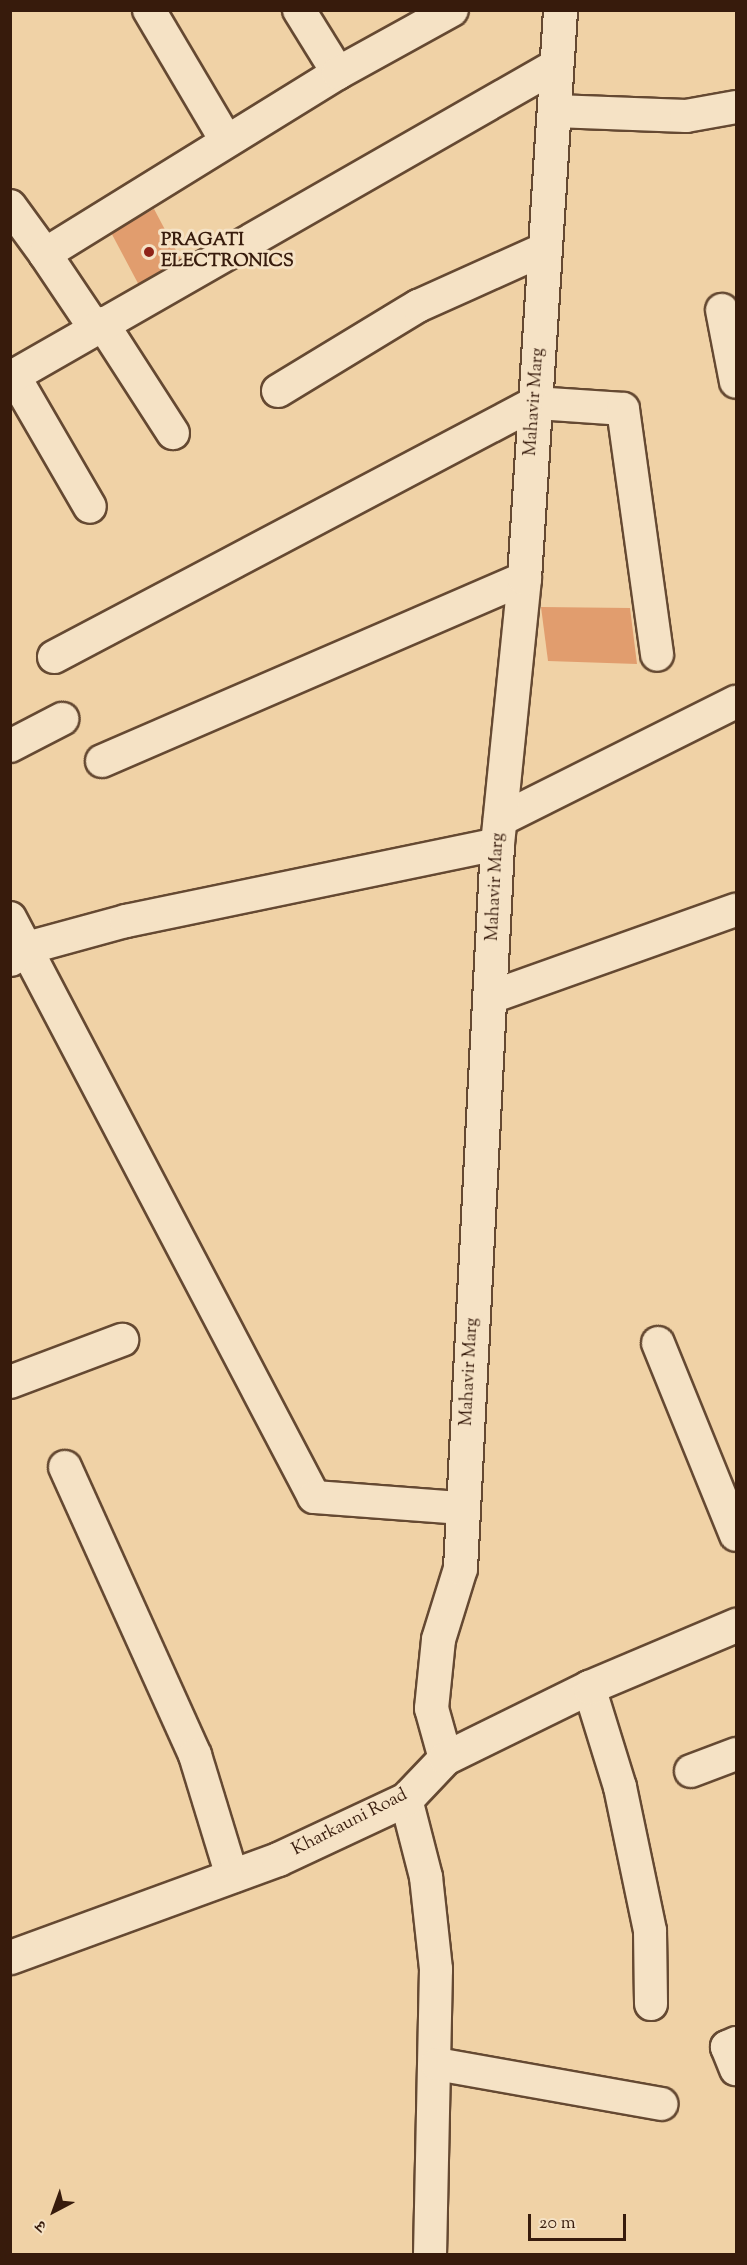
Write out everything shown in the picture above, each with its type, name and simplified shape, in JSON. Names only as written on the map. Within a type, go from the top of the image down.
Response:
[{"type":"street","points":[[149,10],[226,140]]},
{"type":"street","points":[[299,10],[338,73]]},
{"type":"street","name":"Mahavir Marg","points":[[445,1758],[431,1708],[438,1639],[460,1568],[460,1509],[498,832],[524,578],[560,10]]},
{"type":"street","points":[[45,254],[226,140],[338,73],[449,11]]},
{"type":"street","points":[[90,507],[12,377],[98,325],[557,65]]},
{"type":"street","points":[[555,111],[686,116],[736,107]]},
{"type":"street","points":[[10,206],[98,325],[173,433]]},
{"type":"street","points":[[278,391],[418,306],[545,249]]},
{"type":"street","points":[[722,310],[736,382]]},
{"type":"street","points":[[54,657],[535,403],[624,409],[657,655]]},
{"type":"street","points":[[102,761],[524,578]]},
{"type":"street","points":[[19,954],[126,921],[498,832],[736,702]]},
{"type":"street","points":[[10,746],[62,719]]},
{"type":"street","points":[[490,997],[736,910]]},
{"type":"street","points":[[10,918],[19,954],[314,1497],[460,1509]]},
{"type":"street","points":[[10,1382],[122,1340]]},
{"type":"street","points":[[658,1343],[736,1535]]},
{"type":"street","points":[[64,1467],[195,1755],[232,1876]]},
{"type":"street","name":"Kharkauni Road","points":[[10,1957],[278,1859],[406,1798],[445,1758],[589,1688],[736,1625]]},
{"type":"street","points":[[589,1688],[620,1787],[650,1931],[651,2004]]},
{"type":"street","points":[[691,1771],[736,1754]]},
{"type":"street","points":[[406,1798],[428,1900],[436,1969],[437,2064],[430,2254]]},
{"type":"street","points":[[736,2043],[727,2047],[736,2069]]},
{"type":"street","points":[[437,2064],[662,2104]]},
{"type":"building","name":"PRAGATI ELECTRONICS","points":[[154,209],[187,272],[144,295],[111,232]]},
{"type":"building","points":[[541,607],[630,608],[637,664],[548,661]]},
{"type":"place","name":"PRAGATI ELECTRONICS","points":[[149,252]]}]
